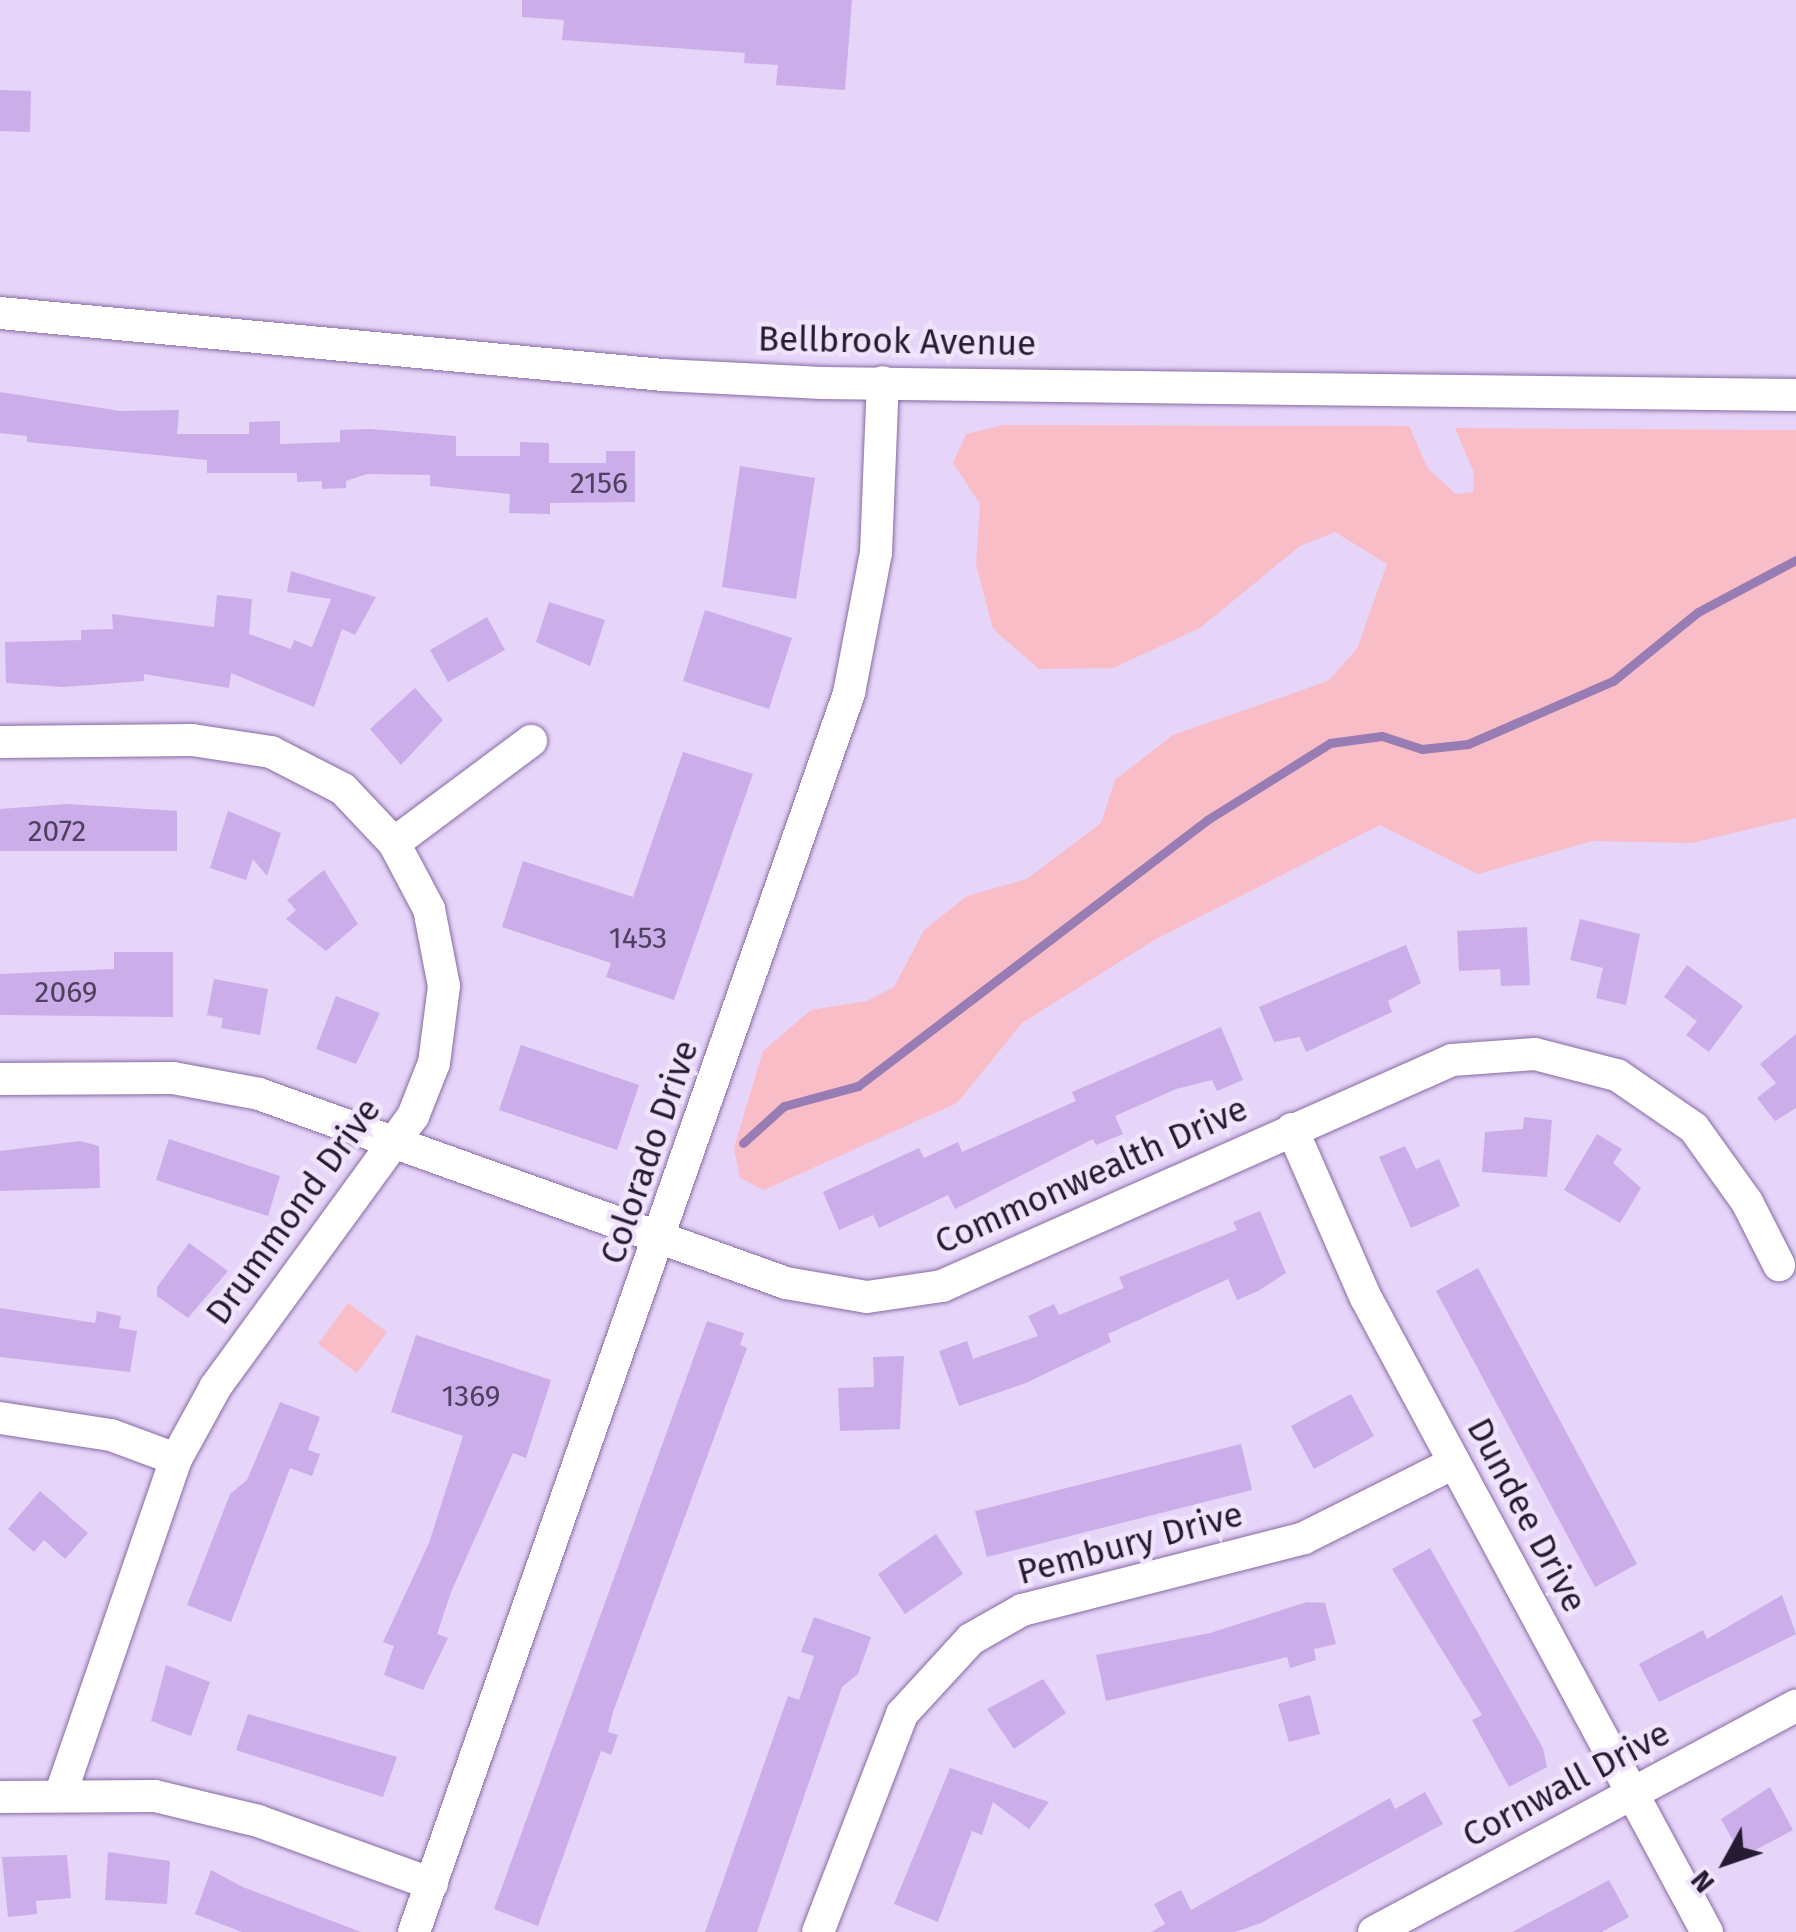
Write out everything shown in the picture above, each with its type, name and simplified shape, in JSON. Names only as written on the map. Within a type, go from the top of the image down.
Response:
[{"type":"street","name":"Bellbrook Avenue","points":[[0,313],[663,376],[1796,394]]},
{"type":"street","name":"Colorado Drive","points":[[414,1932],[660,1241],[849,693],[876,553],[883,382]]},
{"type":"street","name":"Drummond Drive","points":[[0,742],[192,740],[272,752],[342,788],[394,843],[428,909],[444,986],[434,1063],[398,1141],[215,1388],[176,1459],[62,1791]]},
{"type":"street","points":[[394,843],[531,741]]},
{"type":"street","name":"Commonwealth Drive","points":[[0,1079],[216,1084],[398,1141],[660,1241],[786,1284],[867,1296],[942,1286],[1452,1060],[1536,1054],[1617,1076],[1694,1128],[1747,1202],[1779,1265]]},
{"type":"street","name":"Dundee Drive","points":[[1292,1129],[1366,1298],[1707,1932]]},
{"type":"street","points":[[0,1418],[111,1435],[176,1459]]},
{"type":"street","name":"Pembury Drive","points":[[818,1932],[902,1714],[971,1639],[1022,1610],[1304,1538],[1454,1463]]},
{"type":"street","name":"Cornwall Drive","points":[[1374,1932],[1796,1706]]},
{"type":"street","points":[[0,1797],[62,1791],[155,1796],[258,1821],[432,1884]]},
{"type":"shaded area","points":[[1003,425],[1409,426],[1428,469],[1456,494],[1473,492],[1474,473],[1455,428],[1796,430],[1796,818],[1692,843],[1592,841],[1478,874],[1380,825],[1156,939],[1022,1023],[957,1103],[764,1190],[740,1178],[734,1148],[763,1051],[811,1010],[867,1001],[894,987],[924,930],[967,896],[1027,879],[1101,823],[1115,780],[1173,735],[1328,681],[1357,649],[1387,564],[1335,532],[1300,546],[1200,628],[1113,668],[1039,669],[993,629],[976,564],[980,504],[953,463],[966,434]]},
{"type":"shaded area","points":[[348,1303],[387,1332],[357,1373],[318,1344]]},
{"type":"building","points":[[522,0],[852,0],[845,90],[776,85],[778,65],[744,63],[745,53],[562,40],[564,20],[522,17]]},
{"type":"building","points":[[0,90],[31,91],[30,132],[0,131]]},
{"type":"building","points":[[0,392],[120,411],[179,410],[177,434],[249,434],[249,422],[280,421],[280,444],[340,442],[340,430],[370,429],[456,436],[456,456],[520,456],[520,442],[549,443],[549,463],[606,463],[606,451],[635,451],[635,502],[550,503],[550,514],[509,513],[510,494],[430,486],[430,475],[367,474],[346,481],[346,488],[322,489],[322,481],[297,482],[297,473],[207,473],[207,460],[27,442],[27,436],[0,433]]},
{"type":"building","points":[[740,466],[815,478],[796,599],[722,587]]},
{"type":"building","points":[[291,571],[376,597],[355,635],[342,629],[314,707],[231,673],[229,688],[144,674],[144,681],[63,687],[6,683],[5,642],[81,640],[81,630],[113,629],[112,614],[214,627],[217,595],[252,599],[249,634],[291,649],[294,640],[312,647],[331,599],[287,592]]},
{"type":"building","points":[[549,602],[605,620],[590,666],[536,642]]},
{"type":"building","points":[[705,610],[792,638],[769,709],[683,681]]},
{"type":"building","points":[[487,617],[505,650],[448,682],[430,650]]},
{"type":"building","points":[[415,688],[443,720],[401,765],[370,729]]},
{"type":"building","points":[[683,752],[753,774],[674,1000],[606,977],[611,963],[502,927],[523,861],[633,897]]},
{"type":"building","points":[[67,804],[177,811],[177,851],[0,851],[0,809]]},
{"type":"building","points":[[228,811],[281,833],[267,876],[253,859],[246,880],[210,868]]},
{"type":"building","points":[[324,870],[358,924],[326,951],[286,919],[296,910],[287,900]]},
{"type":"building","points":[[1580,919],[1640,934],[1626,1005],[1596,998],[1603,968],[1570,960]]},
{"type":"building","points":[[1527,927],[1530,985],[1501,986],[1500,969],[1459,971],[1457,931]]},
{"type":"building","points":[[1406,945],[1421,983],[1388,1001],[1392,1012],[1306,1052],[1300,1037],[1274,1042],[1259,1007]]},
{"type":"building","points":[[114,952],[173,952],[173,1017],[0,1015],[0,974],[114,969]]},
{"type":"building","points":[[1687,965],[1743,1006],[1709,1052],[1686,1035],[1697,1021],[1664,997]]},
{"type":"building","points":[[214,979],[268,989],[260,1035],[221,1028],[223,1018],[207,1015]]},
{"type":"building","points":[[336,996],[380,1013],[356,1064],[316,1049]]},
{"type":"building","points":[[1221,1027],[1243,1080],[1217,1091],[1212,1080],[1176,1089],[1115,1116],[1123,1134],[1096,1145],[1093,1139],[955,1209],[948,1195],[879,1228],[873,1215],[839,1230],[823,1192],[919,1148],[924,1158],[958,1142],[962,1152],[1076,1101],[1072,1092]]},
{"type":"building","points":[[1796,1034],[1796,1108],[1775,1121],[1757,1098],[1776,1083],[1760,1064]]},
{"type":"building","points":[[521,1045],[639,1085],[617,1150],[499,1110]]},
{"type":"building","points":[[1524,1117],[1552,1120],[1547,1177],[1482,1172],[1485,1132],[1523,1129]]},
{"type":"building","points":[[1597,1134],[1622,1149],[1613,1163],[1641,1188],[1620,1223],[1564,1190]]},
{"type":"building","points":[[169,1139],[280,1176],[268,1216],[156,1180]]},
{"type":"building","points":[[80,1141],[99,1146],[100,1188],[0,1191],[0,1151]]},
{"type":"building","points":[[1405,1146],[1416,1169],[1439,1159],[1460,1206],[1411,1228],[1379,1157]]},
{"type":"building","points":[[1260,1211],[1286,1273],[1237,1300],[1228,1279],[1108,1334],[1111,1342],[1026,1383],[959,1406],[939,1351],[967,1341],[973,1359],[1038,1336],[1028,1316],[1054,1304],[1059,1315],[1124,1288],[1119,1277],[1237,1230],[1233,1222]]},
{"type":"building","points":[[189,1243],[228,1271],[188,1318],[157,1296],[157,1287]]},
{"type":"building","points":[[1478,1268],[1637,1564],[1595,1587],[1436,1291]]},
{"type":"building","points":[[0,1308],[95,1323],[97,1311],[121,1316],[119,1328],[137,1331],[130,1372],[0,1357]]},
{"type":"building","points":[[707,1321],[744,1333],[740,1345],[747,1348],[613,1712],[608,1732],[618,1735],[611,1755],[601,1751],[538,1926],[494,1909]]},
{"type":"building","points":[[416,1335],[551,1380],[526,1458],[513,1453],[451,1592],[437,1634],[448,1638],[423,1690],[384,1675],[394,1646],[383,1642],[429,1543],[463,1436],[391,1412]]},
{"type":"building","points":[[904,1356],[900,1429],[840,1431],[838,1388],[874,1387],[873,1357]]},
{"type":"building","points":[[1351,1394],[1374,1436],[1314,1469],[1291,1426]]},
{"type":"building","points":[[280,1402],[320,1417],[308,1450],[320,1454],[312,1476],[290,1468],[231,1622],[187,1605],[230,1494],[247,1480]]},
{"type":"building","points":[[1241,1444],[1252,1490],[987,1557],[975,1511]]},
{"type":"building","points":[[40,1491],[88,1533],[65,1559],[44,1540],[34,1552],[8,1529]]},
{"type":"building","points":[[936,1534],[963,1574],[905,1614],[878,1574]]},
{"type":"building","points":[[1430,1548],[1543,1748],[1547,1767],[1509,1787],[1472,1720],[1482,1715],[1392,1569]]},
{"type":"building","points":[[1782,1595],[1796,1634],[1659,1702],[1639,1664],[1703,1630],[1707,1639]]},
{"type":"building","points":[[1307,1602],[1325,1603],[1336,1644],[1314,1649],[1316,1660],[1290,1668],[1287,1657],[1106,1701],[1096,1655],[1210,1633]]},
{"type":"building","points":[[814,1617],[871,1637],[858,1674],[842,1687],[757,1932],[705,1932],[788,1696],[799,1700],[814,1656],[801,1652]]},
{"type":"building","points":[[166,1665],[210,1682],[191,1736],[151,1721]]},
{"type":"building","points":[[1043,1679],[1066,1713],[1014,1749],[987,1709]]},
{"type":"building","points":[[1310,1695],[1320,1734],[1289,1742],[1278,1704]]},
{"type":"building","points":[[248,1714],[397,1757],[383,1797],[236,1750]]},
{"type":"building","points":[[950,1768],[1049,1802],[1029,1829],[993,1802],[982,1835],[972,1831],[938,1922],[894,1904]]},
{"type":"building","points":[[1770,1787],[1793,1830],[1742,1857],[1721,1819]]},
{"type":"building","points":[[1425,1792],[1443,1824],[1261,1923],[1235,1932],[1151,1932],[1165,1924],[1154,1904],[1181,1890],[1191,1910],[1390,1798],[1395,1809]]},
{"type":"building","points":[[108,1852],[170,1861],[167,1904],[105,1900]]},
{"type":"building","points":[[67,1855],[71,1898],[36,1901],[37,1914],[8,1917],[2,1857]]},
{"type":"building","points":[[211,1870],[243,1887],[361,1932],[242,1932],[195,1914]]},
{"type":"building","points":[[1609,1880],[1629,1917],[1602,1932],[1512,1932]]},
{"type":"waterway","points":[[743,1143],[784,1106],[858,1086],[1207,820],[1330,743],[1382,736],[1422,749],[1468,744],[1613,681],[1698,612],[1796,560]]}]
